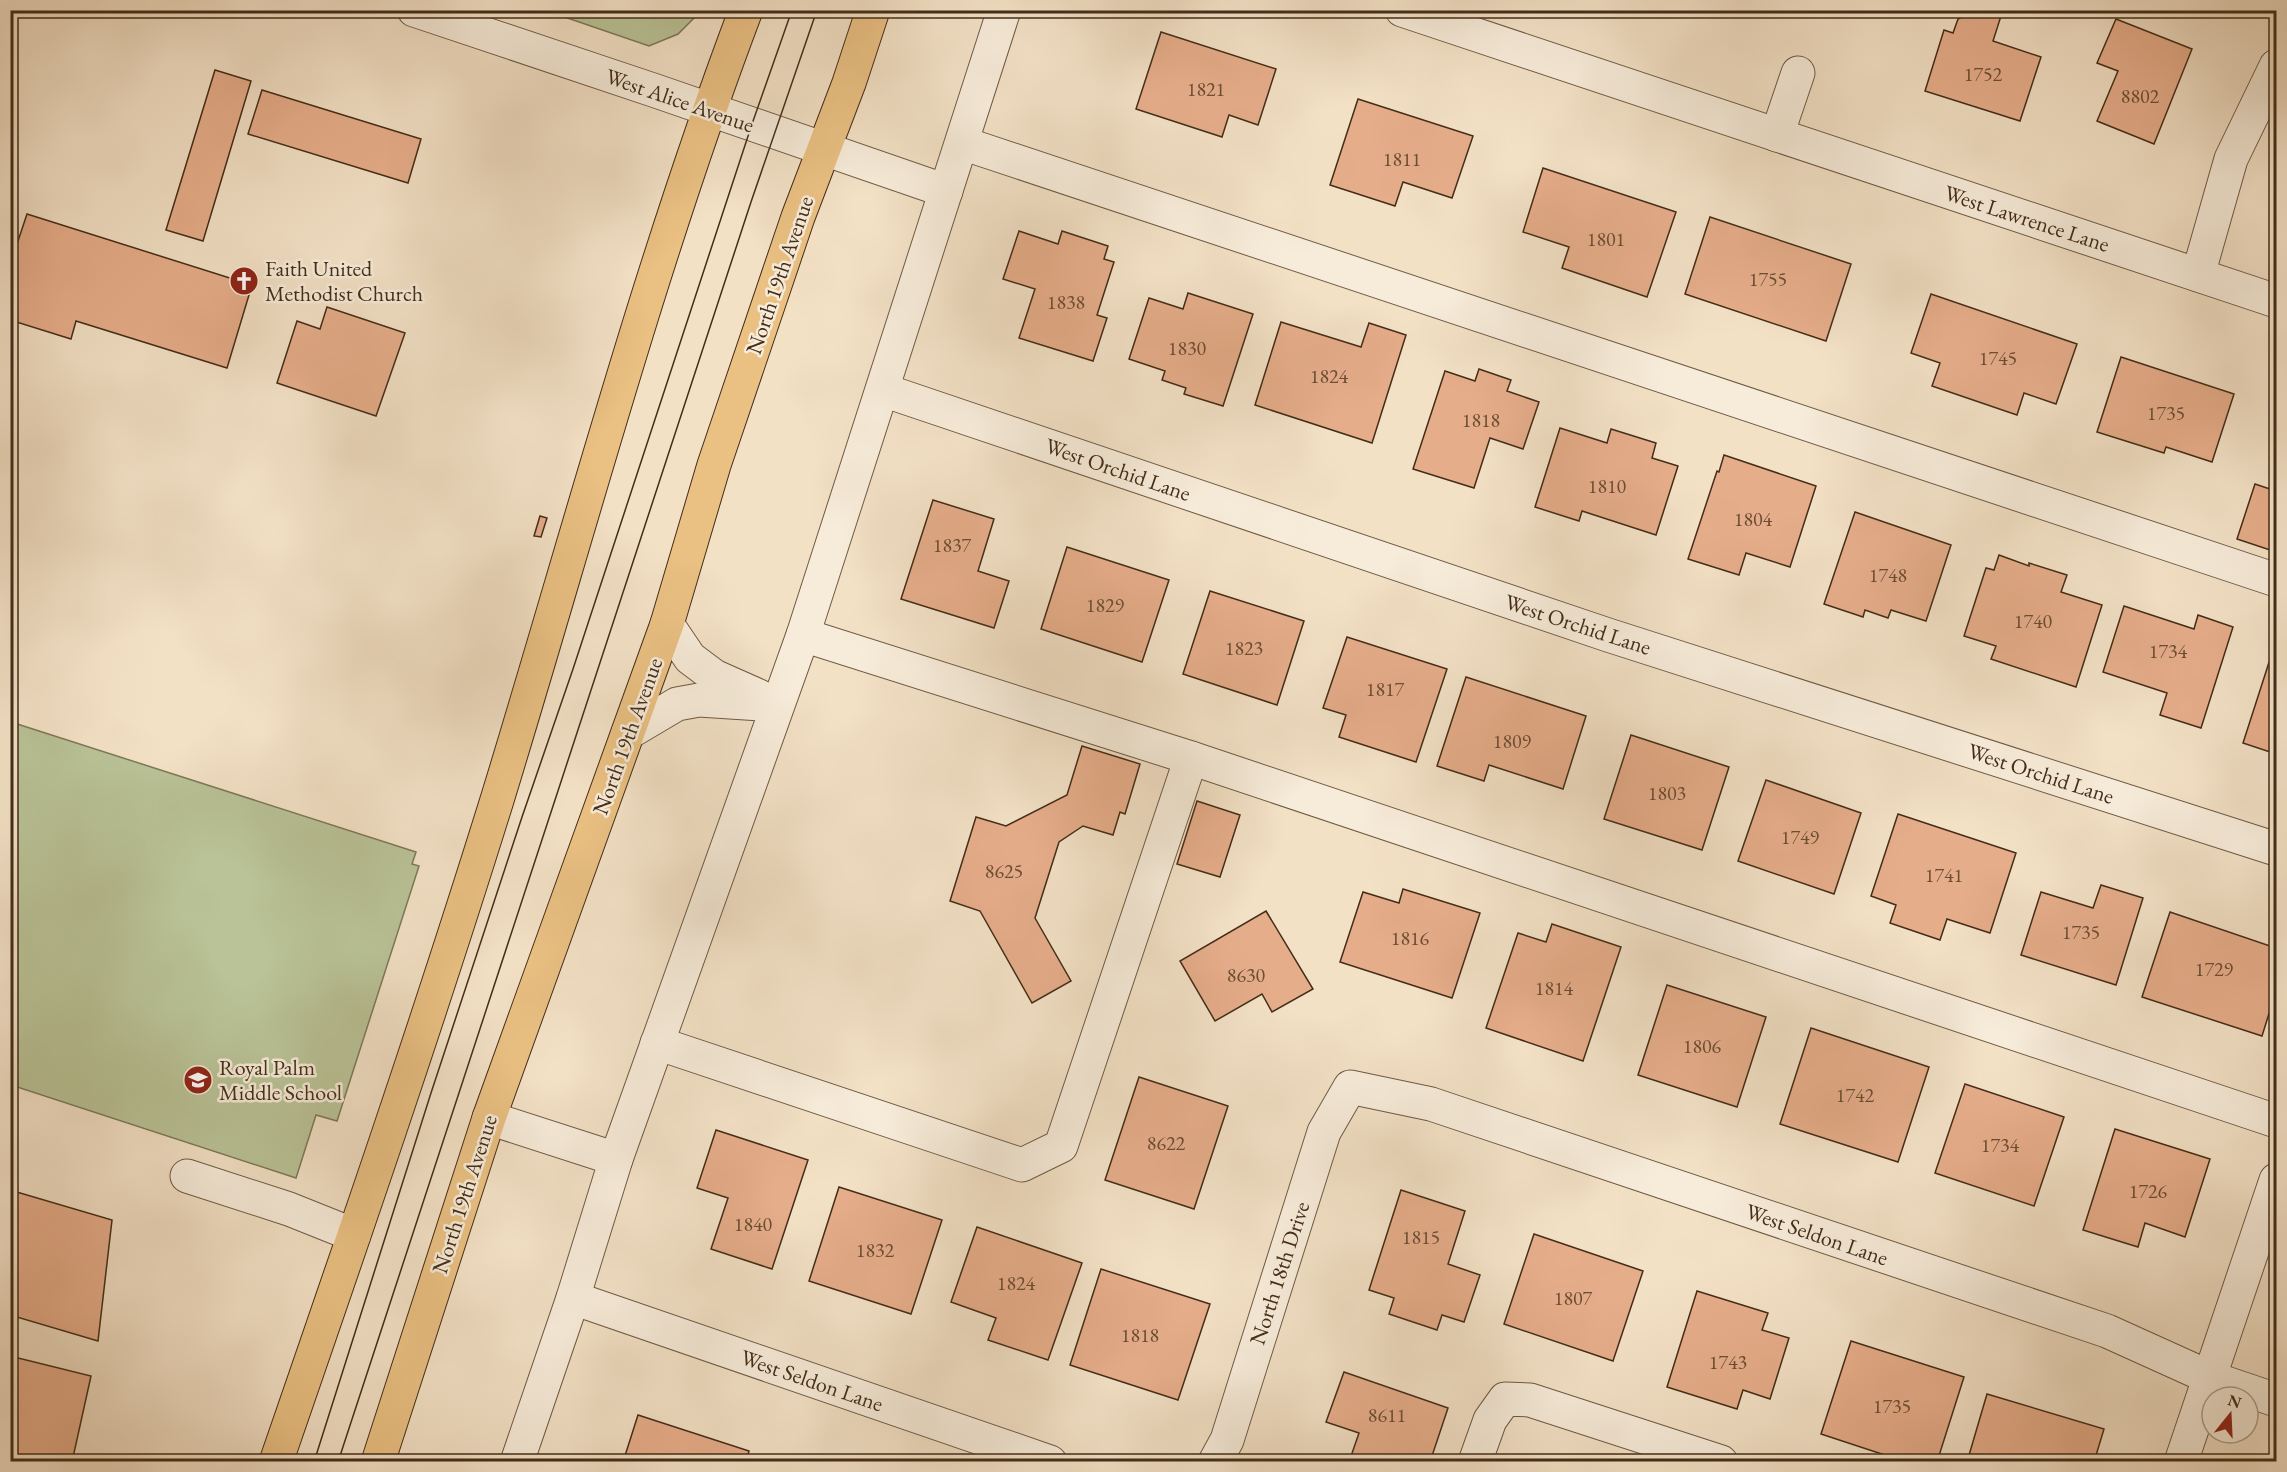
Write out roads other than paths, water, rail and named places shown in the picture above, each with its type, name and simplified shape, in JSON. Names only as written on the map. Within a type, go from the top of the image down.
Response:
[{"type":"main road","points":[[276,1461],[439,985],[497,800],[635,335],[746,10]]},
{"type":"main road","name":"North 19th Avenue","points":[[378,1461],[489,1118],[667,624],[714,465],[798,217],[873,10]]},
{"type":"street","name":"West Alice Avenue","points":[[414,10],[946,191]]},
{"type":"street","points":[[517,1461],[573,1298],[616,1159],[803,635],[1004,10]]},
{"type":"street","name":"West Lawrence Lane","points":[[1402,10],[2277,301]]},
{"type":"street","points":[[2198,275],[2231,159],[2277,66]]},
{"type":"street","points":[[1777,135],[1798,73]]},
{"type":"street","points":[[962,143],[2277,580]]},
{"type":"street","name":"West Orchid Lane","points":[[883,390],[1608,634],[2277,849]]},
{"type":"street","points":[[667,624],[690,658],[714,676],[777,705]]},
{"type":"street","points":[[803,635],[1191,758],[2277,1121]]},
{"type":"street","points":[[628,733],[677,704],[699,700],[777,705]]},
{"type":"street","points":[[657,1043],[1022,1165],[1061,1146],[1191,758]]},
{"type":"street","name":"West Seldon Lane","points":[[1350,1087],[1431,1104],[2096,1327],[2211,1378],[2277,1400]]},
{"type":"street","name":"North 18th Drive","points":[[1215,1461],[1227,1440],[1324,1132],[1350,1087]]},
{"type":"street","points":[[489,1118],[616,1159]]},
{"type":"street","points":[[187,1176],[289,1209],[354,1235]]},
{"type":"street","points":[[2181,1461],[2277,1180]]},
{"type":"street","name":"West Seldon Lane","points":[[573,1298],[1050,1461]]},
{"type":"street","points":[[1475,1461],[1490,1420],[1505,1399],[1530,1400],[1721,1461]]},
{"type":"tram line","points":[[314,1462],[431,1093],[752,124],[792,10]]},
{"type":"tram line","points":[[338,1462],[751,202],[817,10]]},
{"type":"place","name":"Faith United Methodist Church","points":[[244,281]]},
{"type":"place","name":"Royal Palm Middle School","points":[[198,1080]]}]
